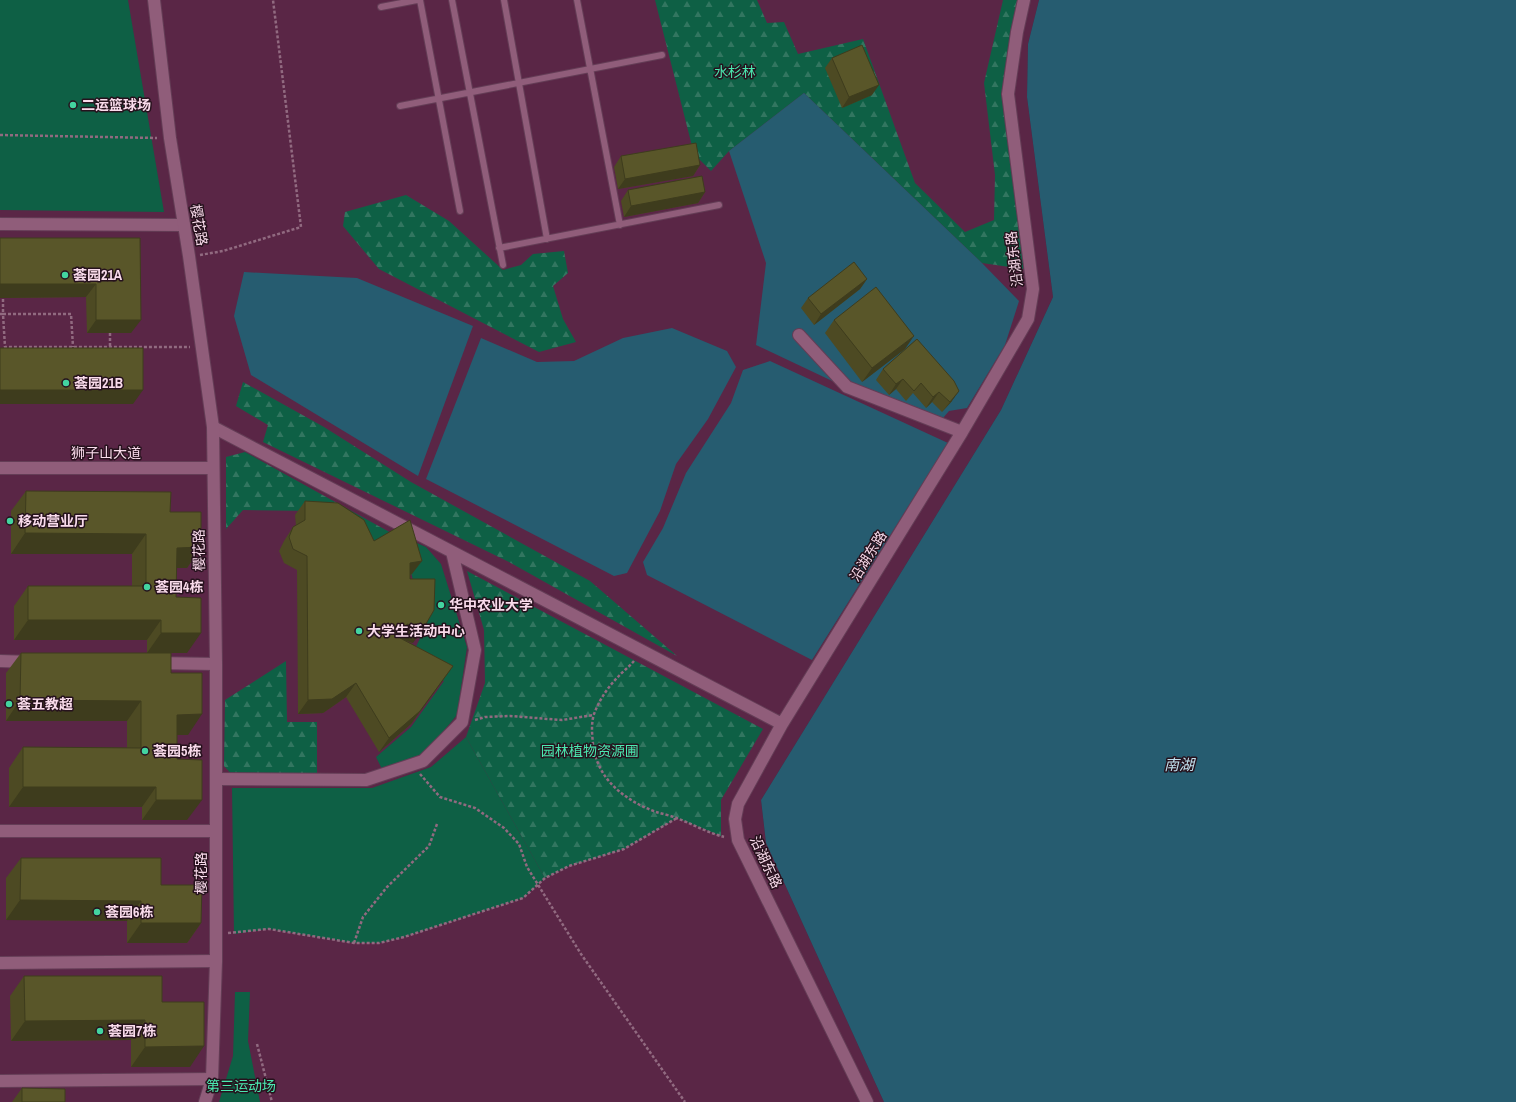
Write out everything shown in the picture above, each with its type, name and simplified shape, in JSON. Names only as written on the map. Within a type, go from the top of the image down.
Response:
[{"type":"street","name":"樱花路","points":[[154,0],[170,138],[189,256],[212,427],[216,664],[216,961],[212,1079],[205,1102]]},
{"type":"street","name":"沿湖东路","points":[[867,1102],[738,840],[735,819],[738,804],[782,724],[962,432],[1028,319],[1033,289],[1008,94],[1017,32],[1024,0]]},
{"type":"street","points":[[0,224],[184,225]]},
{"type":"street","points":[[799,335],[847,387],[962,432]]},
{"type":"street","points":[[212,427],[782,724]]},
{"type":"street","name":"狮子山大道","points":[[0,468],[213,468]]},
{"type":"street","points":[[216,779],[366,780],[423,761],[462,722],[475,650],[452,552]]},
{"type":"street","points":[[0,661],[40,662]]},
{"type":"street","points":[[144,663],[216,664]]},
{"type":"street","points":[[0,831],[215,831]]},
{"type":"street","points":[[0,963],[216,961]]},
{"type":"street","points":[[0,1081],[212,1079]]},
{"type":"lane","points":[[381,7],[419,0],[460,211]]},
{"type":"lane","points":[[452,0],[503,265]]},
{"type":"lane","points":[[504,0],[548,239]]},
{"type":"lane","points":[[577,0],[620,225]]},
{"type":"lane","points":[[400,106],[662,55]]},
{"type":"lane","points":[[500,248],[719,205]]},
{"type":"path","points":[[189,256],[223,251],[301,227],[273,0]]},
{"type":"path","points":[[0,135],[170,138]]},
{"type":"path","points":[[3,292],[2,314],[5,348],[202,348]]},
{"type":"path","points":[[2,314],[71,314],[73,348]]},
{"type":"path","points":[[110,333],[110,355]]},
{"type":"path","points":[[642,651],[627,670],[617,677],[607,690],[594,715],[592,731],[594,753],[601,770],[615,789],[655,811],[677,818],[721,836],[738,840]]},
{"type":"path","points":[[462,722],[485,717],[510,716],[562,720],[594,715]]},
{"type":"path","points":[[412,764],[440,797],[475,808],[504,828],[519,844],[527,867],[581,954],[685,1102]]},
{"type":"path","points":[[216,933],[234,934],[269,929],[354,943],[379,943],[404,937],[523,898],[545,878],[569,866],[624,849],[677,818]]},
{"type":"path","points":[[354,943],[363,917],[387,887],[429,846],[437,824]]},
{"type":"path","points":[[257,1044],[272,1102]]},
{"type":"shaded area","name":"华中农业大学","points":[[0,0],[1039,0],[1028,44],[1027,97],[1053,297],[1001,410],[761,800],[766,843],[884,1102],[0,1102]]},
{"type":"green space","name":"二运篮球场","points":[[0,0],[128,0],[164,212],[0,210]]},
{"type":"green space","name":"水杉林","points":[[655,0],[757,0],[767,23],[784,22],[798,54],[863,39],[915,183],[965,232],[994,220],[995,175],[984,83],[1003,0],[1019,0],[1002,93],[1024,269],[982,263],[804,93],[729,151],[711,171],[694,154]]},
{"type":"green space","points":[[406,195],[449,221],[503,270],[521,265],[533,254],[564,251],[568,273],[553,286],[563,319],[576,342],[539,352],[379,269],[343,226],[345,212]]},
{"type":"green space","points":[[243,382],[324,427],[411,482],[590,581],[677,656],[509,562],[263,442],[268,425],[236,406]]},
{"type":"green space","points":[[245,452],[393,534],[359,552],[317,511],[243,510],[226,529],[226,457]]},
{"type":"green space","points":[[401,536],[426,547],[441,564],[467,647],[457,715],[421,758],[383,771],[376,757],[411,727],[444,681],[409,661],[425,628],[427,591],[416,591]]},
{"type":"green space","name":"园林植物资源圃","points":[[467,571],[763,729],[721,800],[721,836],[677,818],[624,849],[569,866],[545,878],[466,737],[485,683],[484,630]]},
{"type":"green space","points":[[286,661],[287,722],[317,722],[317,777],[235,778],[224,766],[225,700]]},
{"type":"green space","points":[[466,737],[545,878],[523,898],[404,937],[379,943],[354,943],[269,929],[234,934],[232,788],[372,788],[431,767]]},
{"type":"green space","name":"第三运动场","points":[[235,992],[250,992],[248,1041],[260,1102],[219,1102],[233,1056]]},
{"type":"water","name":"南湖","points":[[1039,0],[1516,0],[1516,1102],[884,1102],[766,843],[761,800],[1001,410],[1053,297],[1027,97],[1028,44]]},
{"type":"water","points":[[804,93],[982,263],[1019,301],[1005,345],[967,408],[949,411],[937,425],[847,388],[756,345],[766,263],[729,151]]},
{"type":"water","points":[[244,272],[357,278],[473,326],[418,476],[251,375],[234,316]]},
{"type":"water","points":[[672,328],[727,351],[736,367],[708,419],[676,464],[660,511],[627,573],[614,576],[426,479],[481,338],[537,362],[574,361],[623,338]]},
{"type":"water","points":[[770,361],[948,443],[812,660],[647,575],[643,562],[663,528],[686,473],[731,403],[743,370]]},
{"type":"building","points":[[862,45],[879,85],[849,97],[832,58]]},
{"type":"building","points":[[696,143],[700,165],[625,179],[621,156]]},
{"type":"building","points":[[702,176],[705,192],[631,206],[628,190]]},
{"type":"building","name":"荟园21A","points":[[0,238],[140,238],[141,320],[96,320],[96,284],[0,284]]},
{"type":"building","points":[[854,262],[867,279],[821,314],[808,298]]},
{"type":"building","points":[[876,287],[914,336],[872,368],[834,320]]},
{"type":"building","points":[[917,339],[954,381],[959,391],[950,402],[939,392],[933,397],[921,383],[914,391],[903,379],[896,384],[883,369]]},
{"type":"building","name":"荟园21B","points":[[0,348],[143,348],[143,390],[0,390]]},
{"type":"building","points":[[26,491],[171,492],[170,512],[201,512],[201,547],[177,548],[176,597],[201,598],[201,633],[161,633],[161,620],[28,620],[28,586],[146,586],[146,534],[25,533]]},
{"type":"building","name":"大学生活动中心","points":[[305,501],[338,503],[364,520],[374,541],[410,520],[422,561],[410,563],[410,579],[435,579],[434,610],[423,629],[407,624],[400,638],[453,666],[420,711],[389,738],[356,683],[332,699],[308,700],[307,556],[293,549],[289,537],[293,527],[305,520]]},
{"type":"building","points":[[21,653],[171,653],[171,673],[202,673],[202,714],[177,715],[177,759],[202,760],[202,800],[156,800],[156,787],[23,787],[23,747],[141,748],[141,701],[20,700]]},
{"type":"building","points":[[21,858],[161,858],[161,885],[202,885],[201,923],[141,923],[141,901],[20,900]]},
{"type":"building","points":[[24,976],[162,976],[162,1002],[204,1002],[204,1046],[145,1047],[145,1020],[25,1021]]},
{"type":"building","points":[[22,1088],[65,1089],[65,1102],[22,1102]]},
{"type":"place","name":"二运篮球场","points":[[73,105]]},
{"type":"place","name":"荟园21A","points":[[65,275]]},
{"type":"place","name":"荟园21B","points":[[66,383]]},
{"type":"place","name":"移动营业厅","points":[[10,521]]},
{"type":"place","name":"荟园4栋","points":[[147,587]]},
{"type":"place","name":"华中农业大学","points":[[441,605]]},
{"type":"place","name":"大学生活动中心","points":[[359,631]]},
{"type":"place","name":"荟五教超","points":[[9,704]]},
{"type":"place","name":"荟园5栋","points":[[145,751]]},
{"type":"place","name":"荟园6栋","points":[[97,912]]},
{"type":"place","name":"荟园7栋","points":[[100,1031]]}]
